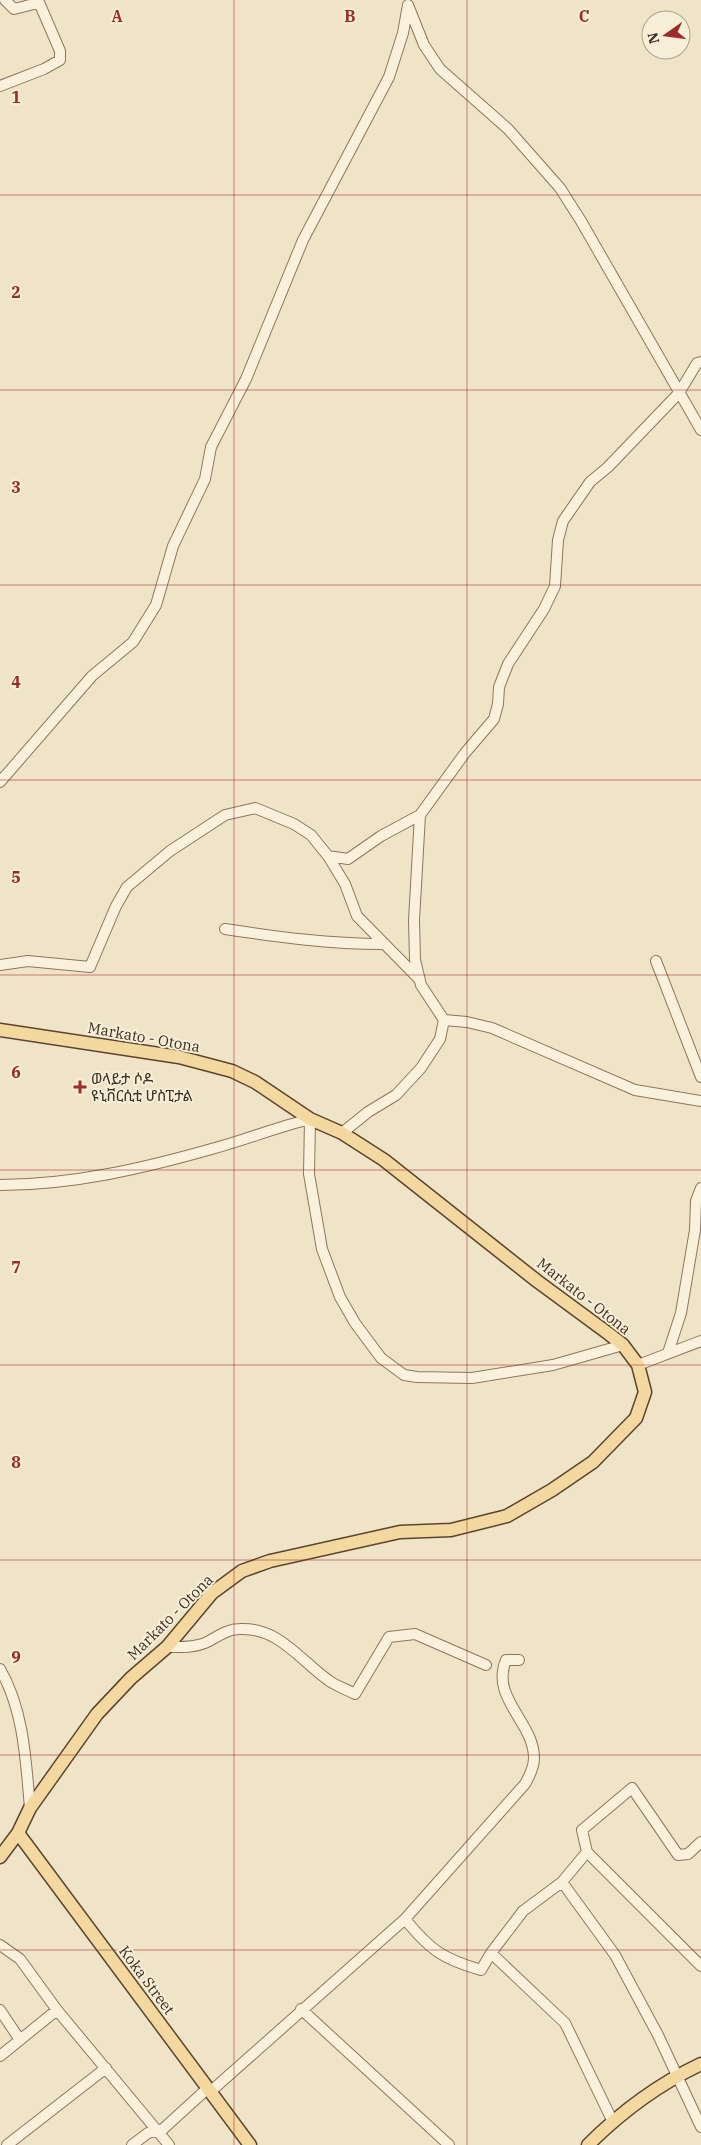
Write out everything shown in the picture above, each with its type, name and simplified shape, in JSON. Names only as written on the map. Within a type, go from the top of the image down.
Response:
[{"type":"main road","name":"Markato - Otona","points":[[0,1030],[179,1057],[232,1071],[255,1082],[310,1119],[342,1133],[384,1160],[537,1281],[623,1345],[638,1365],[644,1392],[636,1418],[593,1462],[552,1490],[507,1516],[451,1530],[400,1532],[270,1561],[242,1572],[212,1592],[166,1647],[131,1678],[97,1714],[30,1808],[18,1833],[0,1857]]},
{"type":"main road","name":"Koka Street","points":[[18,1833],[250,2145]]},
{"type":"main road","points":[[588,2145],[612,2120],[677,2075],[701,2064]]},
{"type":"street","points":[[0,86],[44,69],[60,60],[60,51],[38,2],[14,9],[5,0]]},
{"type":"street","points":[[407,2],[424,45],[440,69],[508,129],[560,188],[581,221],[701,430]]},
{"type":"street","points":[[0,782],[92,676],[133,642],[156,605],[173,546],[205,479],[211,447],[246,379],[303,240],[389,77],[403,32],[407,2]]},
{"type":"street","points":[[328,856],[348,858],[381,836],[420,815],[494,719],[498,704],[499,687],[508,664],[544,609],[555,586],[558,540],[563,521],[590,482],[608,467],[679,393],[697,363],[701,362]]},
{"type":"street","points":[[0,965],[28,961],[90,967],[116,906],[127,887],[170,852],[224,815],[256,808],[294,824],[311,834],[328,856],[345,884],[357,916],[420,980]]},
{"type":"street","points":[[342,1133],[368,1112],[396,1095],[421,1068],[440,1039],[444,1020],[421,985],[415,960],[414,920],[420,815]]},
{"type":"street","points":[[225,929],[292,939],[383,944]]},
{"type":"street","points":[[656,961],[701,1077]]},
{"type":"street","points":[[444,1020],[467,1022],[492,1028],[635,1090],[701,1101]]},
{"type":"street","points":[[0,1185],[32,1185],[83,1179],[216,1148],[278,1127],[310,1119],[309,1174],[322,1249],[340,1297],[355,1323],[381,1358],[404,1375],[472,1378],[553,1365],[623,1345]]},
{"type":"street","points":[[668,1352],[681,1313],[695,1230],[696,1201],[701,1188]]},
{"type":"street","points":[[638,1365],[701,1341]]},
{"type":"street","points":[[166,1647],[186,1648],[204,1644],[220,1634],[239,1629],[258,1630],[276,1636],[329,1681],[356,1694],[388,1637],[416,1634],[486,1665]]},
{"type":"street","points":[[132,2145],[148,2133],[164,2130],[405,1919],[525,1784],[530,1775],[534,1758],[530,1739],[502,1685],[501,1672],[506,1660],[519,1660]]},
{"type":"street","points":[[0,1669],[17,1709],[27,1768],[30,1808]]},
{"type":"street","points":[[701,1842],[688,1854],[678,1855],[632,1788],[582,1830],[587,1852],[701,1966]]},
{"type":"street","points":[[405,1919],[420,1938],[438,1954],[456,1963],[481,1970],[523,1911],[562,1882],[587,1852]]},
{"type":"street","points":[[562,1882],[615,1956],[677,2075],[701,2127]]},
{"type":"street","points":[[0,1945],[20,1958],[57,2010],[168,2145]]},
{"type":"street","points":[[492,1953],[564,2023],[612,2120]]},
{"type":"street","points":[[0,2010],[20,2040]]},
{"type":"street","points":[[0,2056],[57,2010]]},
{"type":"street","points":[[301,2010],[449,2145]]},
{"type":"street","points":[[6,2145],[106,2068]]},
{"type":"place","name":"ወላይታ ሶዶ ዩኒቨርሲቲ ሆስፒታል","points":[[80,1087]]}]
